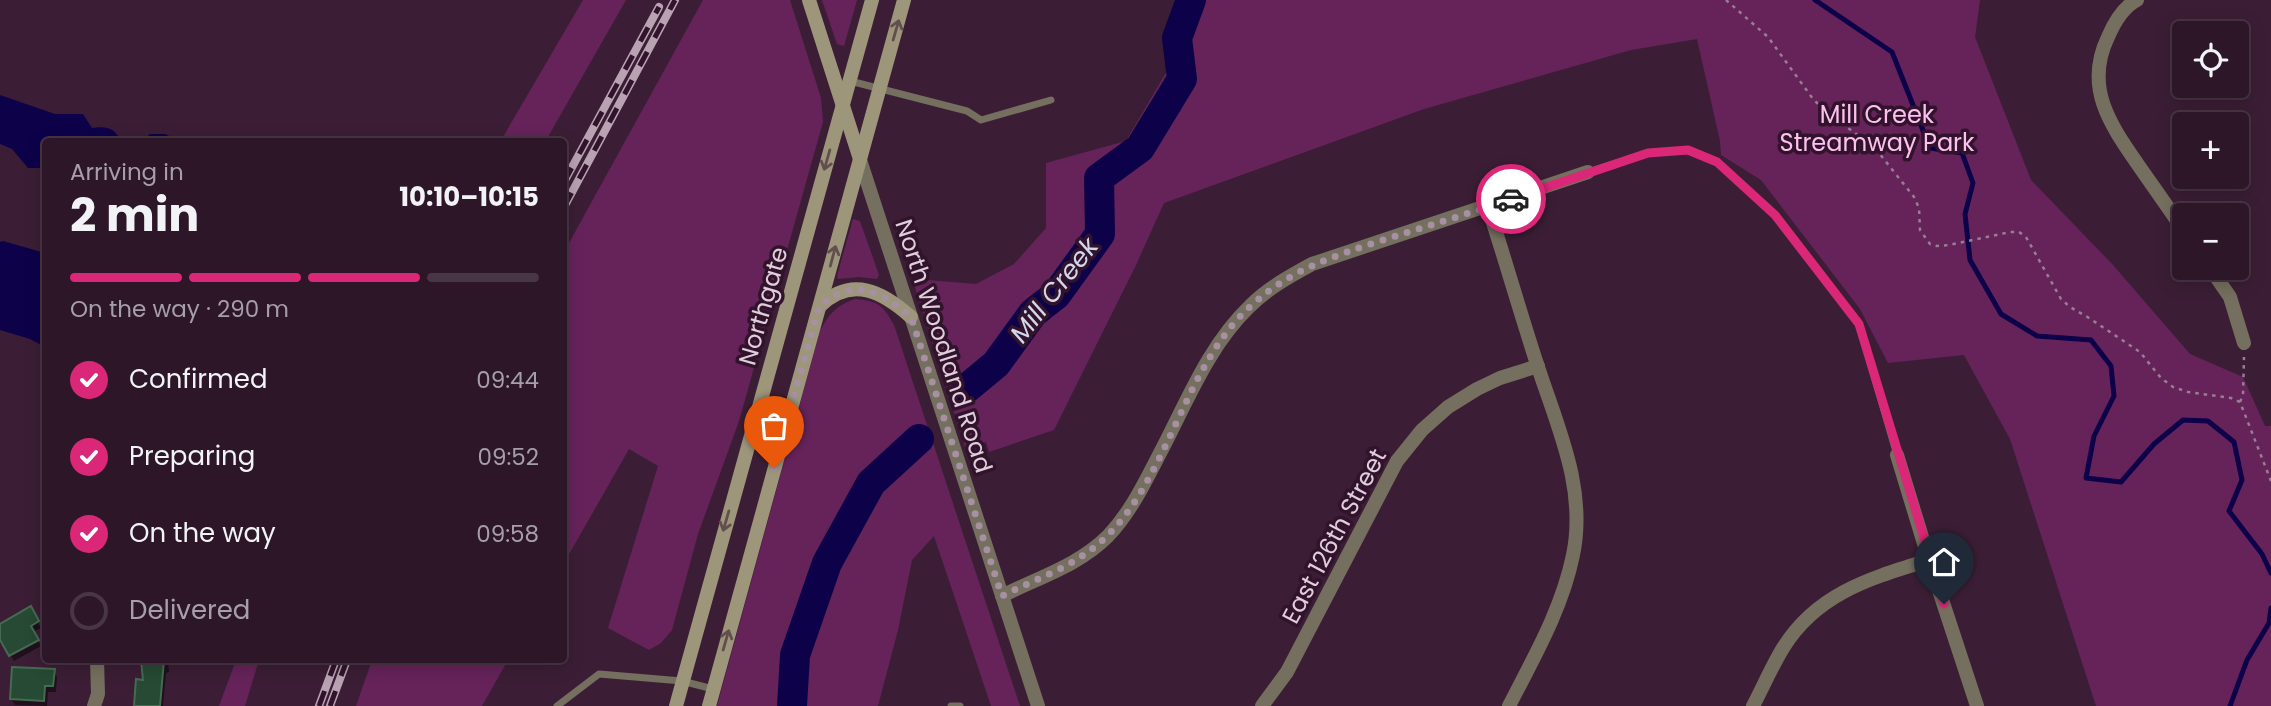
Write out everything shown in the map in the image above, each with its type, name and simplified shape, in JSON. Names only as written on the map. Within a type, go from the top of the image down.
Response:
[{"type":"main road","name":"North Woodland Road","points":[[809,0],[860,160]]},
{"type":"main road","name":"Northgate","points":[[676,706],[872,0]]},
{"type":"main road","points":[[709,706],[904,0]]},
{"type":"main road","points":[[819,307],[840,292],[867,290],[895,303],[911,317]]},
{"type":"street","points":[[2137,0],[2114,23],[2102,49],[2098,72],[2101,102],[2114,129],[2172,214]]},
{"type":"street","name":"North Woodland Road","points":[[860,160],[1038,706]]},
{"type":"street","points":[[1002,596],[1059,571],[1083,557],[1114,529],[1127,514],[1218,345],[1251,305],[1277,284],[1312,264],[1588,172]]},
{"type":"street","points":[[1488,206],[1569,458],[1577,514],[1574,552],[1562,596],[1509,706]]},
{"type":"street","points":[[2218,280],[2230,297],[2244,343]]},
{"type":"street","name":"East 126th Street","points":[[1262,706],[1287,672],[1397,461],[1422,430],[1448,407],[1477,389],[1500,378],[1538,366]]},
{"type":"street","points":[[1897,454],[1977,706]]},
{"type":"street","points":[[1753,706],[1783,648],[1802,622],[1815,610],[1843,590],[1867,579],[1929,560]]},
{"type":"street","points":[[94,706],[98,694],[97,663]]},
{"type":"lane","points":[[849,81],[967,111],[981,120],[1051,100]]},
{"type":"lane","points":[[1588,172],[1648,153],[1688,150],[1717,162],[1737,179],[1775,215],[1859,324],[1897,454]]},
{"type":"lane","points":[[557,706],[599,674],[682,681],[713,689]]},
{"type":"lane","points":[[951,706],[960,706]]},
{"type":"path","points":[[1726,0],[1768,37],[1824,110],[1875,148],[1914,197],[1919,208],[1920,230],[1924,239],[1937,246],[2019,232],[2026,237],[2055,289],[2070,307],[2090,317],[2140,352],[2161,378],[2173,387],[2240,402],[2271,481]]},
{"type":"path","points":[[2240,402],[2243,395],[2244,343]]},
{"type":"green space","points":[[583,0],[626,0],[547,138],[502,138]]},
{"type":"green space","points":[[703,0],[790,0],[821,98],[823,122],[739,421],[698,534],[672,630],[661,643],[649,650],[608,628],[658,466],[629,449],[567,558],[567,247]]},
{"type":"green space","points":[[822,0],[857,0],[844,46],[837,44]]},
{"type":"green space","name":"Mill Creek Streamway Park","points":[[1183,0],[1980,0],[1975,37],[2031,180],[2113,265],[2190,354],[2243,377],[2265,426],[2271,426],[2271,706],[2096,706],[2010,439],[1964,355],[1888,363],[1860,309],[1761,180],[1721,155],[1697,39],[1631,50],[1424,109],[1164,203],[1054,430],[989,452],[986,442],[965,447],[914,284],[927,280],[976,284],[1014,264],[1046,228],[1046,163],[1126,141],[1167,71],[1180,38],[1177,38],[1187,9]]},
{"type":"green space","points":[[853,219],[860,221],[879,275],[877,279],[838,279]]},
{"type":"green space","points":[[855,299],[879,305],[894,325],[1020,706],[991,706],[934,536],[912,560],[898,630],[878,706],[717,706],[820,331],[834,311]]},
{"type":"green space","points":[[235,663],[258,663],[245,706],[219,706]]},
{"type":"green space","points":[[371,663],[506,663],[482,706],[356,706]]},
{"type":"shaded area","points":[[0,95],[55,114],[83,114],[92,128],[110,129],[119,138],[42,138],[42,168],[28,168],[12,149],[0,144]]},
{"type":"shaded area","points":[[150,134],[165,134],[174,138],[146,138]]},
{"type":"shaded area","points":[[0,242],[42,252],[42,345],[0,330]]},
{"type":"building","points":[[31,606],[39,621],[31,626],[39,640],[9,656],[0,640],[0,624]]},
{"type":"building","points":[[141,663],[164,663],[160,706],[134,706],[136,679],[143,680]]},
{"type":"building","points":[[12,667],[55,669],[53,686],[45,686],[44,701],[10,699]]},
{"type":"waterway","name":"Mill Creek","points":[[967,388],[996,364],[1033,313],[1056,295],[1100,234],[1099,178],[1140,148],[1182,79],[1177,38],[1191,0]]},
{"type":"waterway","points":[[1815,0],[1892,52],[1930,148],[1962,153],[1973,183],[1965,214],[1970,260],[2001,314],[2037,336],[2091,340],[2111,366],[2114,396],[2094,436],[2086,478],[2121,482],[2154,444],[2183,420],[2208,421],[2234,442],[2242,480],[2229,511],[2262,554],[2271,573]]},
{"type":"waterway","name":"Mill Creek","points":[[792,706],[795,655],[827,563],[871,483],[919,439]]},
{"type":"waterway","points":[[2230,706],[2247,660],[2269,623],[2271,608]]},
{"type":"railway","points":[[567,201],[675,0]]},
{"type":"railway","points":[[567,176],[659,7]]},
{"type":"railway","points":[[319,706],[335,663]]},
{"type":"railway","points":[[330,706],[346,663]]},
{"type":"way so far","points":[[774,468],[819,307],[830,297],[853,289],[880,294],[911,317],[1002,596],[1059,571],[1083,557],[1127,514],[1213,353],[1251,305],[1277,284],[1312,264],[1511,199]]},
{"type":"route","points":[[1511,199],[1648,153],[1688,150],[1717,162],[1775,215],[1859,324],[1944,604]]}]
